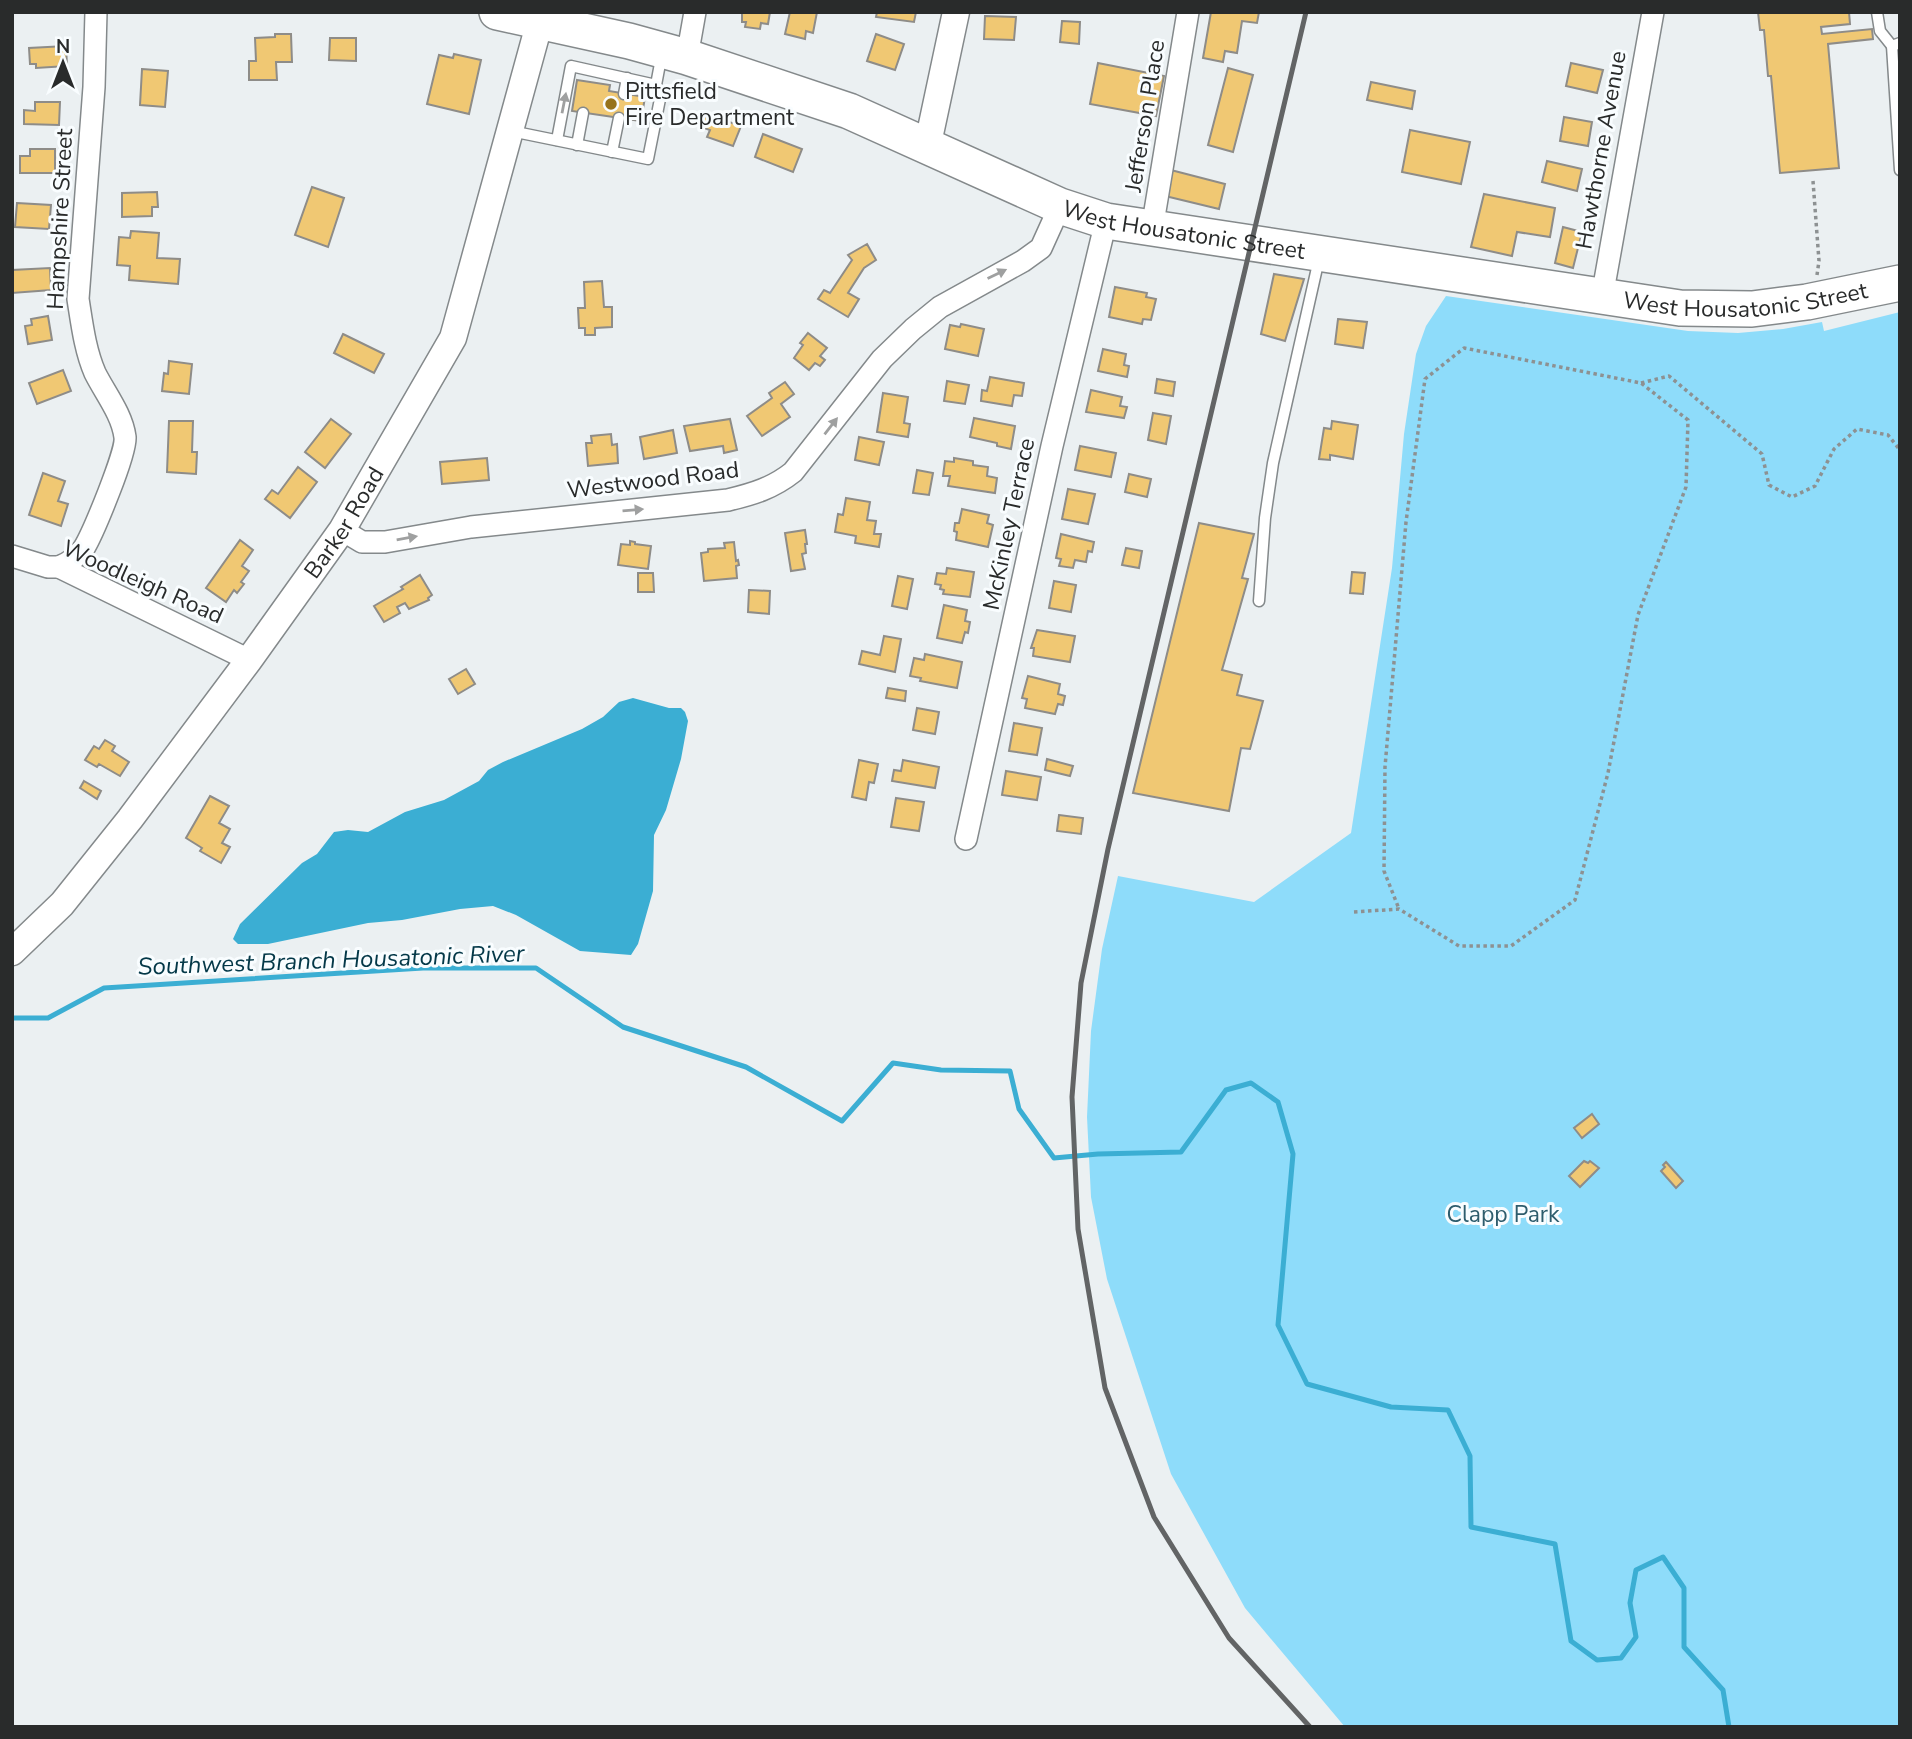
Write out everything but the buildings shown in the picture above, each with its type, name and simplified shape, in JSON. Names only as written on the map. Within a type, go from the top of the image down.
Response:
[{"type":"highway","name":"West Housatonic Street","points":[[497,12],[675,54],[849,111],[1060,206],[1106,221],[1680,308],[1752,309],[1822,300],[1900,284]]},
{"type":"street","name":"Hampshire Street","points":[[59,567],[70,563],[84,547],[122,460],[125,438],[114,408],[94,371],[78,299],[94,88],[96,12]]},
{"type":"street","points":[[675,54],[695,12]]},
{"type":"street","points":[[927,148],[956,12]]},
{"type":"street","name":"Jefferson Place","points":[[1153,229],[1188,12]]},
{"type":"street","name":"Hawthorne Avenue","points":[[1602,297],[1653,12]]},
{"type":"street","name":"Barker Road","points":[[12,952],[62,904],[130,819],[249,660],[342,530],[453,338],[540,21]]},
{"type":"street","name":"Westwood Road","points":[[342,530],[362,542],[385,542],[471,527],[728,500],[777,484],[793,472],[882,359],[913,328],[940,307],[1023,261],[1041,248],[1060,206]]},
{"type":"street","name":"McKinley Terrace","points":[[966,839],[1067,382],[1106,221]]},
{"type":"street","name":"Woodleigh Road","points":[[12,556],[48,567],[59,567],[249,660]]},
{"type":"lane","points":[[1877,12],[1880,31],[1896,45],[1900,170]]},
{"type":"lane","points":[[511,131],[648,159],[660,99],[656,85],[675,54]]},
{"type":"lane","points":[[557,141],[571,66],[656,85]]},
{"type":"lane","points":[[589,82],[591,70]]},
{"type":"lane","points":[[624,94],[627,78]]},
{"type":"lane","points":[[577,145],[583,113]]},
{"type":"lane","points":[[612,152],[619,118]]},
{"type":"lane","points":[[1259,601],[1265,518],[1273,463],[1321,254]]},
{"type":"path","points":[[1813,181],[1819,261],[1816,279],[1822,300]]},
{"type":"path","points":[[1399,909],[1384,871],[1385,767],[1406,522],[1425,379],[1464,348],[1641,383],[1669,376],[1762,454],[1769,485],[1791,497],[1815,486],[1834,449],[1857,429],[1888,435],[1900,450]]},
{"type":"path","points":[[1354,912],[1399,909],[1459,946],[1511,946],[1574,900],[1608,773],[1638,615],[1686,487],[1688,420],[1641,383]]},
{"type":"green space","name":"Clapp Park","points":[[1446,296],[1688,331],[1738,333],[1822,322],[1824,331],[1900,312],[1900,1727],[1345,1727],[1245,1608],[1171,1474],[1107,1279],[1091,1197],[1087,1117],[1091,1031],[1102,949],[1118,876],[1254,902],[1351,833],[1392,568],[1404,434],[1416,354],[1426,326]]},
{"type":"shaded area","points":[[633,698],[669,708],[681,708],[688,721],[681,759],[666,810],[654,835],[653,891],[638,944],[631,955],[580,951],[516,915],[493,906],[368,923],[268,944],[238,944],[233,939],[240,924],[302,863],[317,854],[334,832],[368,832],[405,812],[444,800],[479,781],[488,770],[582,729],[603,717],[619,702]]},
{"type":"waterway","name":"Southwest Branch Housatonic River","points":[[12,1018],[48,1018],[104,988],[423,968],[536,968],[623,1027],[746,1067],[842,1121],[893,1063],[941,1070],[1010,1071],[1019,1109],[1054,1158],[1181,1152],[1226,1090],[1251,1083],[1278,1102],[1293,1154],[1278,1325],[1307,1384],[1391,1407],[1448,1410],[1470,1456],[1471,1527],[1555,1544],[1571,1641],[1597,1660],[1621,1658],[1636,1637],[1630,1603],[1636,1570],[1663,1557],[1684,1588],[1684,1647],[1723,1690],[1729,1727]]},
{"type":"railway","points":[[1306,12],[1108,849],[1081,983],[1072,1097],[1078,1229],[1105,1388],[1154,1517],[1229,1638],[1310,1727]]},
{"type":"place","name":"Pittsfield Fire Department","points":[[611,104]]}]
